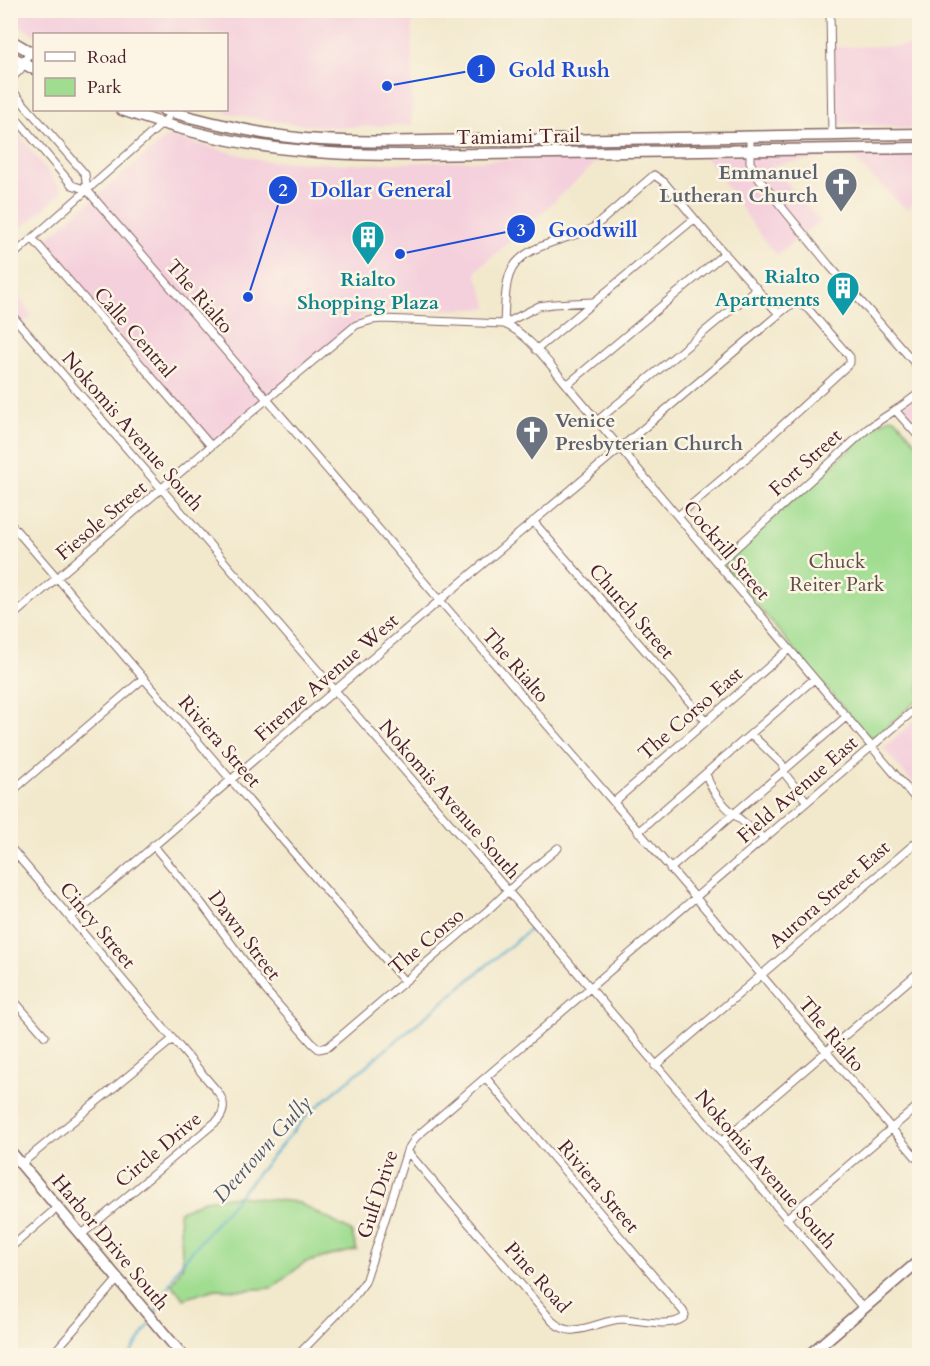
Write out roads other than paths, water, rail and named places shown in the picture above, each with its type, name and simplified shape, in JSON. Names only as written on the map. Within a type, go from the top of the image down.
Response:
[{"type":"main road","points":[[10,40],[32,53]]},
{"type":"main road","points":[[10,56],[33,68]]},
{"type":"main road","name":"Tamiami Trail","points":[[125,111],[204,134],[258,145],[348,154],[920,148]]},
{"type":"main road","name":"Tamiami Trail","points":[[168,111],[253,131],[347,141],[920,134]]},
{"type":"main road","name":"Harbor Drive South","points":[[10,1151],[183,1356]]},
{"type":"main road","points":[[808,1356],[920,1260]]},
{"type":"street","points":[[830,10],[832,136]]},
{"type":"street","points":[[10,80],[32,53]]},
{"type":"street","name":"The Rialto","points":[[10,88],[85,174],[87,190]]},
{"type":"street","name":"The Rialto","points":[[10,111],[48,148],[72,184],[87,190],[614,802],[920,1162]]},
{"type":"street","points":[[10,258],[164,123],[168,111]]},
{"type":"street","points":[[750,137],[750,162],[759,179],[830,266],[920,369]]},
{"type":"street","points":[[48,148],[61,149],[67,153]]},
{"type":"street","points":[[504,324],[508,279],[516,263],[527,254],[544,246],[592,228],[654,176],[664,182],[779,314],[795,303],[809,310],[850,357],[847,366],[741,463],[678,516]]},
{"type":"street","points":[[536,350],[694,219]]},
{"type":"street","name":"Calle Central","points":[[33,239],[211,446]]},
{"type":"street","points":[[567,385],[725,253]]},
{"type":"street","points":[[597,421],[757,288]]},
{"type":"street","points":[[266,399],[349,331],[365,321],[382,319],[504,324],[539,306],[592,302]]},
{"type":"street","name":"Nokomis Avenue South","points":[[10,313],[508,891],[863,1308]]},
{"type":"street","name":"Firenze Avenue West","points":[[70,918],[439,601],[779,314]]},
{"type":"street","name":"Cockrill Street","points":[[504,324],[518,331],[567,385],[920,804]]},
{"type":"street","name":"Fort Street","points":[[718,564],[866,430],[920,392]]},
{"type":"street","name":"Fiesole Street","points":[[10,618],[266,399]]},
{"type":"street","points":[[896,410],[920,438]]},
{"type":"street","name":"Church Street","points":[[534,521],[706,722]]},
{"type":"street","name":"Riviera Street","points":[[10,523],[404,981]]},
{"type":"street","name":"The Corso East","points":[[614,802],[789,649]]},
{"type":"street","points":[[10,793],[144,678]]},
{"type":"street","points":[[638,832],[814,679]]},
{"type":"street","name":"Field Avenue East","points":[[590,989],[920,705]]},
{"type":"street","points":[[670,869],[846,716]]},
{"type":"street","points":[[751,734],[782,764],[785,774],[807,802]]},
{"type":"street","points":[[706,773],[708,782],[732,814],[764,838]]},
{"type":"street","name":"Aurora Street East","points":[[655,1066],[920,838]]},
{"type":"street","name":"Dawn Street","points":[[153,845],[202,904],[267,992],[312,1043]]},
{"type":"street","name":"Cincy Street","points":[[10,847],[160,1024]]},
{"type":"street","name":"The Corso","points":[[312,1043],[319,1049],[328,1047],[558,848]]},
{"type":"street","points":[[721,1142],[920,971]]},
{"type":"street","name":"Gulf Drive","points":[[297,1356],[354,1298],[365,1282],[407,1151],[416,1137],[590,989]]},
{"type":"street","points":[[10,996],[45,1036]]},
{"type":"street","name":"Circle Drive","points":[[81,1235],[222,1115],[224,1106],[221,1096],[160,1024]]},
{"type":"street","points":[[21,1164],[173,1040]]},
{"type":"street","name":"Riviera Street","points":[[486,1078],[683,1311],[684,1317]]},
{"type":"street","points":[[786,1219],[920,1104]]},
{"type":"street","name":"Pine Road","points":[[407,1151],[553,1322],[559,1326],[567,1330],[574,1330],[623,1319],[673,1323],[679,1322],[684,1317]]},
{"type":"street","points":[[10,1248],[58,1207]]},
{"type":"street","points":[[51,1356],[118,1278]]},
{"type":"waterway","name":"Deertown Gully","points":[[154,1316],[177,1269],[307,1115],[534,926]]},
{"type":"waterway","name":"Deertown Gully","points":[[129,1356],[150,1324]]},
{"type":"place","name":"Gold Rush","points":[[387,86]]},
{"type":"place","name":"Emmanuel Lutheran Church","points":[[841,213]]},
{"type":"place","name":"Goodwill","points":[[400,254]]},
{"type":"place","name":"Rialto Shopping Plaza","points":[[368,266]]},
{"type":"place","name":"Dollar General","points":[[248,297]]},
{"type":"place","name":"Rialto Apartments","points":[[843,317]]},
{"type":"place","name":"Venice Presbyterian Church","points":[[532,461]]},
{"type":"park label","name":"Chuck Reiter Park","points":[[837,572]]}]
